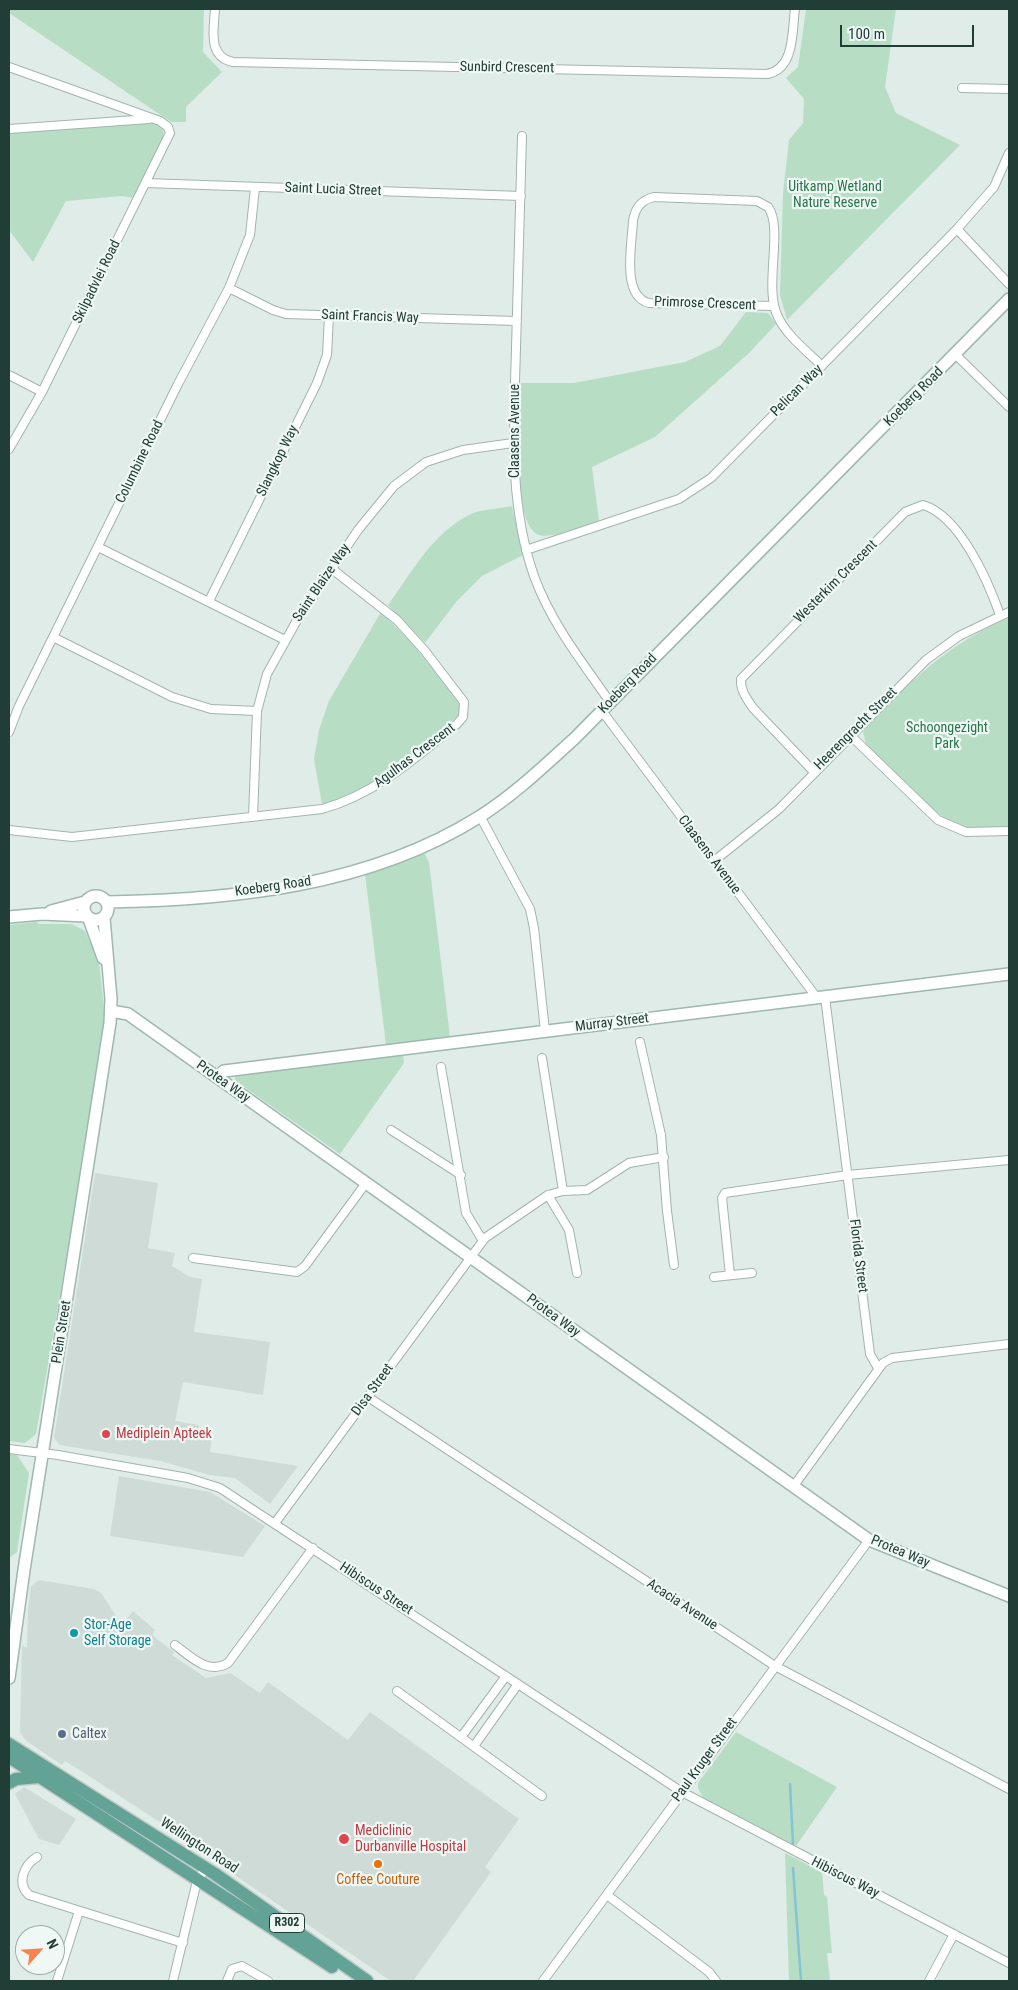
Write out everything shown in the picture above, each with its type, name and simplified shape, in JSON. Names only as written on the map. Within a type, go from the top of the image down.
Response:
[{"type":"main road","name":"Wellington Road","points":[[9,1744],[210,1871],[367,1981]]},
{"type":"main road","name":"R302","points":[[9,1757],[200,1886],[354,1981]]},
{"type":"main road","points":[[9,1783],[23,1778],[39,1776]]},
{"type":"street","name":"Sunbird Crescent","points":[[214,9],[215,49],[224,59],[233,62],[767,74],[781,68],[788,59],[795,9]]},
{"type":"street","points":[[9,67],[154,119]]},
{"type":"street","points":[[962,88],[1009,89]]},
{"type":"street","points":[[9,129],[154,119]]},
{"type":"street","name":"Skilpadvlei Road","points":[[9,449],[42,392],[170,132],[166,124],[154,119]]},
{"type":"street","name":"Claasens Avenue","points":[[522,136],[513,443],[514,480],[526,550],[534,577],[547,607],[565,639],[610,702]]},
{"type":"street","name":"Pelican Way","points":[[526,550],[650,511],[679,499],[696,489],[716,473],[957,229],[994,187],[1009,153]]},
{"type":"street","name":"Saint Lucia Street","points":[[146,183],[521,196]]},
{"type":"street","name":"Columbine Road","points":[[9,732],[19,706],[178,384],[229,288],[250,235],[255,188]]},
{"type":"street","name":"Primrose Crescent","points":[[774,306],[649,303],[641,301],[636,296],[631,281],[633,221],[634,212],[639,204],[654,197],[757,201],[771,210],[773,220],[774,306],[784,326],[822,366]]},
{"type":"street","points":[[957,229],[1009,284]]},
{"type":"street","name":"Saint Francis Way","points":[[229,288],[273,310],[286,314],[517,322]]},
{"type":"street","name":"Koeberg Road","points":[[107,902],[152,902],[260,890],[325,879],[358,871],[429,845],[480,816],[522,786],[602,711],[956,355],[1009,299]]},
{"type":"street","name":"Slangkop Way","points":[[208,601],[317,383],[327,355],[330,316]]},
{"type":"street","points":[[956,355],[1009,407]]},
{"type":"street","points":[[9,375],[42,392]]},
{"type":"street","name":"Saint Blaize Way","points":[[254,817],[258,712],[267,674],[285,640],[332,568],[379,503],[394,486],[411,472],[442,455],[513,443]]},
{"type":"street","name":"Westerkim Crescent","points":[[814,772],[753,708],[745,696],[741,679],[905,512],[923,505],[937,512],[976,557],[988,581],[1000,615]]},
{"type":"street","points":[[98,547],[285,640]]},
{"type":"street","name":"Agulhas Crescent","points":[[254,817],[311,811],[357,797],[390,778],[457,724],[463,717],[465,707],[462,698],[417,641],[385,609],[332,568]]},
{"type":"street","name":"Heerengracht Street","points":[[714,860],[779,809],[926,660],[959,636],[1009,612]]},
{"type":"street","points":[[53,637],[186,702],[211,708],[258,712]]},
{"type":"street","name":"Claasens Avenue","points":[[602,711],[821,998]]},
{"type":"street","points":[[850,736],[938,820],[966,832],[1009,831]]},
{"type":"street","points":[[480,816],[530,909],[534,928],[545,1031]]},
{"type":"street","points":[[9,830],[72,837],[254,817]]},
{"type":"street","points":[[9,917],[42,914],[88,917],[97,920],[105,916],[107,902],[101,897],[88,898],[83,908],[88,917]]},
{"type":"street","points":[[42,914],[85,902]]},
{"type":"street","name":"Koeberg Road","points":[[105,916],[152,902]]},
{"type":"street","name":"Plein Street","points":[[9,1678],[111,1012],[111,986],[105,916]]},
{"type":"street","name":"Plein Street","points":[[88,917],[111,986]]},
{"type":"street","name":"Murray Street","points":[[217,1077],[224,1071],[1009,974]]},
{"type":"street","name":"Florida Street","points":[[821,998],[848,1176],[870,1354],[878,1368]]},
{"type":"street","name":"Protea Way","points":[[111,1012],[128,1014],[869,1540],[1009,1596]]},
{"type":"street","points":[[640,1042],[658,1121],[664,1158],[667,1211],[674,1265]]},
{"type":"street","points":[[542,1058],[563,1191]]},
{"type":"street","points":[[440,1067],[461,1175],[466,1214],[483,1241]]},
{"type":"street","points":[[391,1130],[461,1175]]},
{"type":"street","name":"Disa Street","points":[[275,1523],[483,1241],[494,1230],[548,1195],[563,1191],[587,1190],[629,1163],[664,1158]]},
{"type":"street","points":[[730,1275],[722,1198],[727,1193],[848,1176],[1009,1160]]},
{"type":"street","points":[[193,1258],[297,1272],[305,1266],[366,1183]]},
{"type":"street","points":[[548,1195],[569,1230],[578,1273]]},
{"type":"street","points":[[714,1277],[752,1273]]},
{"type":"street","points":[[793,1487],[878,1368],[892,1358],[1009,1344]]},
{"type":"street","name":"Acacia Avenue","points":[[368,1398],[775,1666],[1009,1789]]},
{"type":"street","name":"Hibiscus Street","points":[[9,1449],[202,1481],[228,1493],[682,1792]]},
{"type":"street","name":"Paul Kruger Street","points":[[543,1981],[869,1540]]},
{"type":"street","points":[[175,1645],[206,1666],[215,1667],[228,1662],[313,1548]]},
{"type":"street","points":[[462,1736],[506,1676]]},
{"type":"street","points":[[474,1746],[518,1684]]},
{"type":"street","points":[[397,1691],[462,1736],[542,1796]]},
{"type":"street","name":"Hibiscus Way","points":[[682,1792],[1009,1962]]},
{"type":"street","points":[[38,1857],[29,1864],[24,1873],[22,1883],[24,1890],[32,1897],[183,1943]]},
{"type":"street","points":[[173,1981],[200,1886],[210,1871]]},
{"type":"street","points":[[607,1895],[709,1972],[716,1981]]},
{"type":"street","points":[[58,1981],[79,1911]]},
{"type":"street","points":[[929,1981],[954,1934]]},
{"type":"street","points":[[227,1981],[232,1969],[242,1966],[268,1981]]},
{"type":"shaded area","points":[[95,1173],[158,1183],[148,1248],[175,1253],[172,1266],[190,1277],[202,1279],[194,1332],[270,1342],[263,1395],[183,1382],[175,1421],[199,1425],[198,1433],[212,1436],[210,1452],[298,1466],[270,1504],[235,1478],[210,1475],[160,1461],[60,1445],[54,1438]]},
{"type":"shaded area","points":[[119,1476],[210,1492],[265,1526],[243,1557],[110,1536]]},
{"type":"shaded area","name":"Mediclinic Durbanville Hospital","points":[[39,1580],[94,1589],[101,1593],[122,1625],[133,1611],[155,1630],[152,1635],[174,1652],[172,1655],[206,1678],[230,1673],[260,1693],[268,1682],[348,1740],[370,1712],[519,1819],[485,1867],[491,1872],[413,1981],[391,1981],[202,1853],[164,1825],[65,1761],[62,1765],[25,1740],[20,1732],[22,1645],[27,1648],[31,1586]]},
{"type":"shaded area","points":[[24,1787],[76,1819],[59,1845],[39,1839],[15,1794]]},
{"type":"green space","points":[[9,9],[204,9],[203,52],[222,72],[186,107],[186,122],[171,122],[9,13]]},
{"type":"green space","name":"Uitkamp Wetland Nature Reserve","points":[[806,9],[896,9],[885,87],[896,113],[960,145],[787,320],[780,295],[783,193],[789,140],[803,123],[804,99],[786,78],[798,67]]},
{"type":"green space","points":[[154,122],[163,129],[164,137],[134,198],[122,196],[66,201],[33,262],[9,230],[9,132]]},
{"type":"green space","points":[[746,312],[768,313],[776,324],[750,352],[655,437],[592,467],[599,521],[545,536],[539,535],[530,527],[524,511],[519,465],[521,383],[574,383],[685,362],[720,346]]},
{"type":"green space","points":[[512,506],[523,555],[482,576],[456,602],[425,643],[388,605],[424,554],[434,542],[457,522],[480,511]]},
{"type":"green space","points":[[381,612],[410,641],[457,699],[460,707],[459,715],[378,780],[347,796],[322,804],[314,759],[319,730],[329,701]]},
{"type":"green space","name":"Schoongezight Park","points":[[1009,618],[1009,826],[985,829],[970,828],[943,817],[914,794],[866,744],[863,732],[874,717],[944,655],[959,644]]},
{"type":"green space","points":[[422,853],[425,854],[429,862],[450,1037],[386,1045],[365,874]]},
{"type":"green space","points":[[36,922],[39,924],[72,924],[85,931],[99,962],[105,1017],[36,1434],[25,1443],[9,1441],[9,925]]},
{"type":"green space","points":[[403,1054],[404,1063],[340,1154],[234,1080],[236,1076],[246,1073]]},
{"type":"green space","points":[[9,1454],[17,1455],[29,1473],[17,1552],[9,1558]]},
{"type":"green space","points":[[736,1732],[837,1787],[796,1846],[703,1798],[698,1788],[698,1783]]},
{"type":"green space","points":[[785,1853],[822,1872],[824,1895],[827,1897],[832,1953],[827,1953],[830,1981],[789,1981]]},
{"type":"waterway","points":[[790,1784],[793,1844]]},
{"type":"waterway","points":[[793,1868],[801,1981]]},
{"type":"place","name":"Mediplein Apteek","points":[[106,1434]]},
{"type":"place","name":"Stor-Age Self Storage","points":[[74,1633]]},
{"type":"place","name":"Caltex","points":[[62,1734]]},
{"type":"place","name":"Mediclinic Durbanville Hospital","points":[[344,1839]]},
{"type":"place","name":"Coffee Couture","points":[[378,1864]]}]
